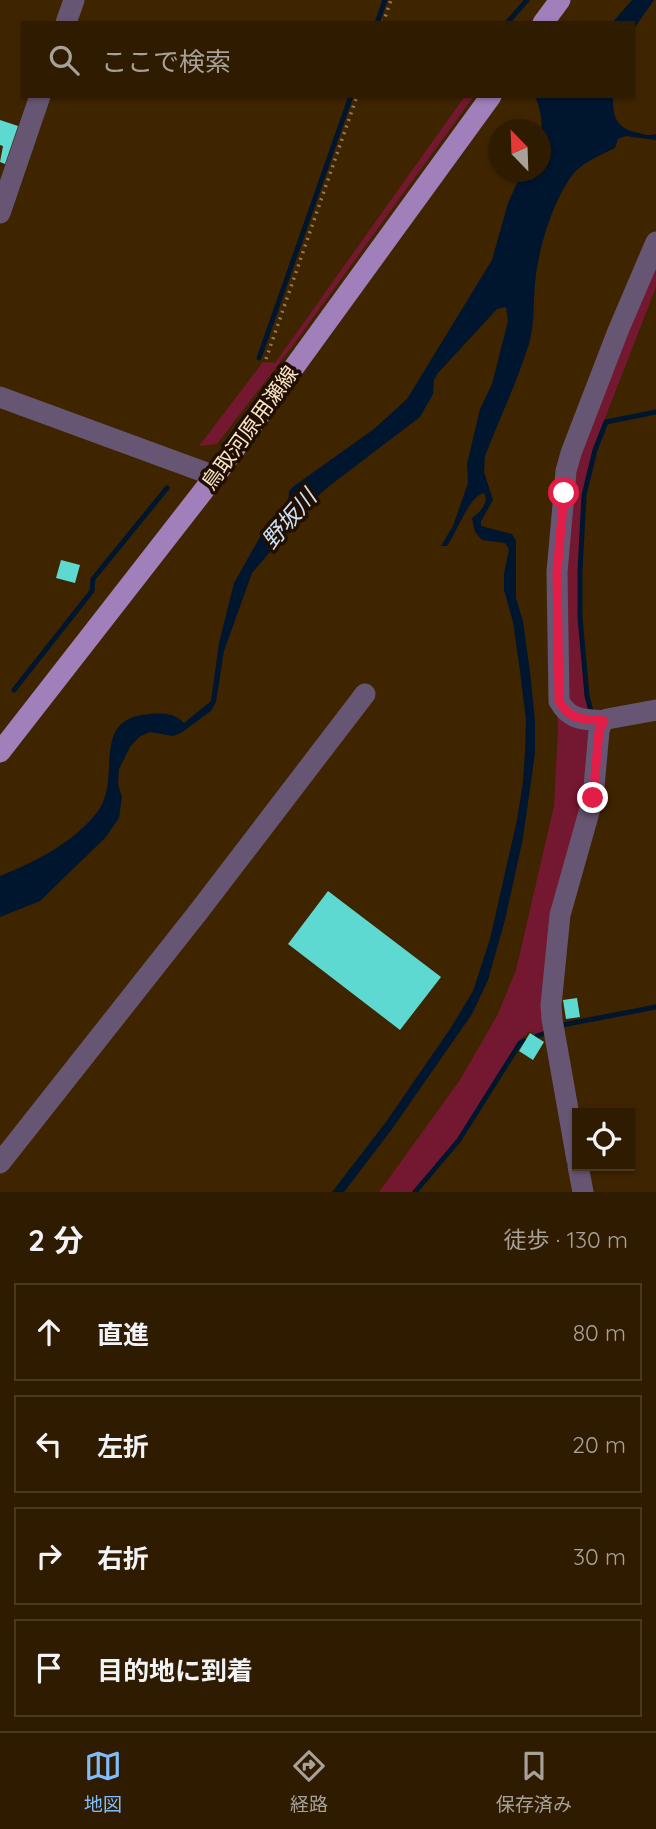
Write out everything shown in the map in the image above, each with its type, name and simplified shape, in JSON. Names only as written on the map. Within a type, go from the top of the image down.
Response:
[{"type":"main road","points":[[545,21],[560,0]]},
{"type":"main road","name":"鳥取河原用瀬線","points":[[0,752],[215,476],[490,98]]},
{"type":"street","points":[[67,21],[74,0]]},
{"type":"street","points":[[0,213],[39,98]]},
{"type":"street","points":[[656,242],[570,453],[561,516],[557,572],[559,701],[565,712],[571,716],[604,721],[656,710]]},
{"type":"street","points":[[0,397],[215,476]]},
{"type":"street","points":[[0,1163],[208,900],[365,694]]},
{"type":"street","points":[[572,1134],[556,1049],[551,1005],[560,915],[593,798],[599,731],[604,721]]},
{"type":"street","points":[[579,1171],[583,1192]]},
{"type":"path","points":[[384,21],[391,0]]},
{"type":"path","points":[[266,359],[356,98]]},
{"type":"shaded area","points":[[464,98],[473,98],[294,344],[217,444],[199,446],[263,362],[275,363]]},
{"type":"shaded area","points":[[656,249],[656,287],[593,449],[582,495],[578,572],[579,621],[585,695],[590,715],[563,697],[570,472]]},
{"type":"shaded area","points":[[556,703],[595,723],[548,1030],[535,1035],[530,1031],[519,1041],[458,1139],[412,1192],[379,1192],[460,1080],[498,1014],[516,970],[554,806],[558,729]]},
{"type":"water","points":[[632,0],[654,0],[635,27],[635,21],[614,21]]},
{"type":"water","name":"野坂川","points":[[536,98],[613,98],[615,116],[621,125],[632,131],[656,134],[656,140],[626,136],[618,139],[615,148],[578,169],[566,184],[548,225],[539,256],[528,347],[485,456],[484,472],[493,500],[481,526],[512,534],[516,541],[516,598],[523,621],[535,721],[535,753],[523,838],[505,920],[488,980],[472,1014],[392,1129],[344,1192],[332,1192],[386,1122],[473,991],[490,939],[517,820],[523,782],[526,720],[513,622],[504,590],[509,549],[505,543],[482,540],[475,532],[472,518],[485,504],[484,493],[468,507],[447,546],[441,546],[453,526],[468,483],[467,464],[480,409],[492,384],[508,321],[506,307],[497,309],[438,373],[434,380],[433,394],[420,417],[314,500],[252,573],[224,651],[216,702],[211,711],[181,733],[173,736],[150,732],[139,737],[130,747],[119,769],[118,784],[122,797],[119,818],[105,838],[40,901],[0,917],[0,876],[54,850],[78,832],[98,811],[105,797],[110,751],[119,726],[131,718],[150,714],[173,715],[184,723],[211,701],[219,643],[234,583],[269,521],[288,504],[289,491],[294,486],[374,429],[407,399],[492,260],[508,203],[517,182],[551,182],[551,119],[541,119]]},
{"type":"building","points":[[0,120],[18,126],[5,164],[0,162],[3,146],[0,145]]},
{"type":"building","points":[[61,560],[80,565],[75,583],[56,578]]},
{"type":"building","points":[[328,891],[441,977],[400,1030],[288,944]]},
{"type":"building","points":[[577,998],[580,1017],[566,1019],[563,1000]]},
{"type":"building","points":[[530,1033],[544,1042],[533,1060],[519,1051]]},
{"type":"waterway","points":[[378,21],[385,0]]},
{"type":"waterway","points":[[509,21],[527,0]]},
{"type":"waterway","points":[[259,358],[350,98]]},
{"type":"waterway","points":[[592,715],[587,696],[580,617],[584,495],[595,450],[606,422],[656,412]]},
{"type":"waterway","points":[[14,690],[92,591],[93,579],[167,488]]},
{"type":"waterway","points":[[562,1025],[656,1007]]},
{"type":"waterway","points":[[537,1036],[548,1032]]},
{"type":"waterway","points":[[415,1192],[459,1140],[520,1043],[524,1041]]},
{"type":"route","points":[[564,493],[557,572],[559,701],[565,712],[571,716],[604,721],[599,731],[593,798]]}]
